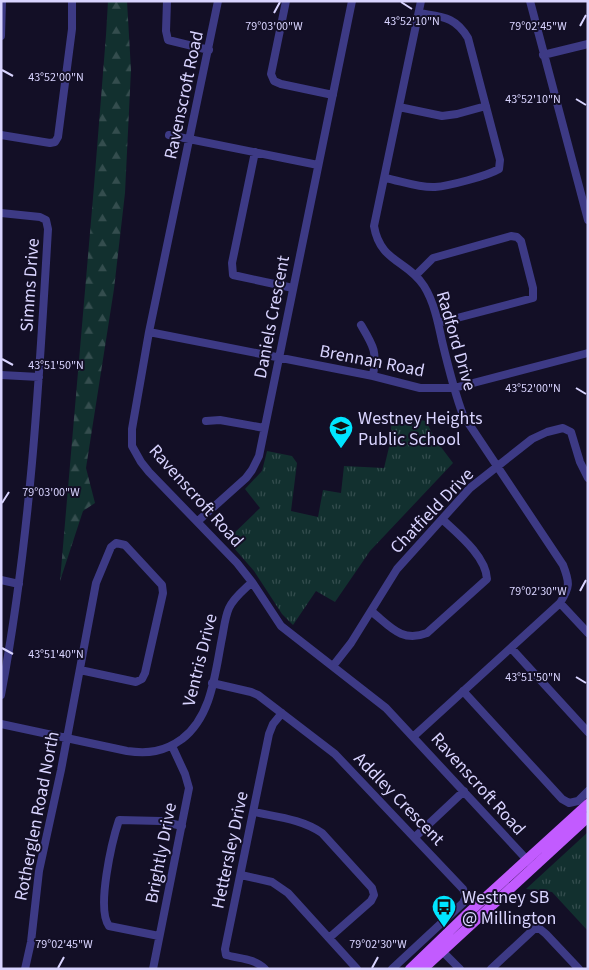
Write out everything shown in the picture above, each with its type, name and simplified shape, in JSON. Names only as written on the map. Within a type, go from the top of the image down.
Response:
[{"type":"main road","points":[[410,969],[439,948],[530,863],[588,804]]},
{"type":"main road","points":[[530,863],[588,817]]},
{"type":"main road","points":[[423,969],[439,948]]},
{"type":"street","points":[[1,36],[2,1]]},
{"type":"street","points":[[1,135],[50,143],[54,142],[58,137],[72,29],[72,1]]},
{"type":"street","points":[[167,1],[166,31],[168,40],[209,50]]},
{"type":"street","name":"Ravenscroft Road","points":[[218,1],[149,332],[132,429],[132,446],[141,462],[237,563],[281,626],[386,708],[530,863]]},
{"type":"street","points":[[286,1],[271,74],[274,81],[333,95]]},
{"type":"street","name":"Daniels Crescent","points":[[198,521],[246,478],[259,456],[352,1]]},
{"type":"street","name":"Radford Drive","points":[[414,736],[560,603],[568,590],[568,579],[563,565],[463,415],[454,388],[432,302],[425,287],[416,275],[380,247],[376,238],[374,226],[421,1]]},
{"type":"street","points":[[530,1],[543,55],[586,205],[588,220]]},
{"type":"street","points":[[385,178],[436,187],[490,174],[499,169],[500,160],[468,38],[460,25],[443,17],[418,13]]},
{"type":"street","points":[[543,55],[588,44]]},
{"type":"street","points":[[399,107],[442,116],[486,106]]},
{"type":"street","points":[[169,135],[318,165]]},
{"type":"street","points":[[255,152],[232,269],[234,275],[293,288]]},
{"type":"street","name":"Simms Drive","points":[[1,214],[40,216],[46,220],[48,229],[33,462],[19,584],[5,652],[1,695]]},
{"type":"street","points":[[416,275],[433,258],[511,236],[517,237],[521,241],[533,288],[533,298],[438,323]]},
{"type":"street","points":[[361,325],[374,347],[375,363],[373,376]]},
{"type":"street","name":"Brennan Road","points":[[149,332],[373,376],[420,388],[454,388],[588,353]]},
{"type":"street","points":[[1,375],[39,377]]},
{"type":"street","points":[[206,421],[220,420],[264,428]]},
{"type":"street","name":"Chatfield Drive","points":[[333,666],[351,643],[397,569],[470,488],[532,439],[547,432],[563,428],[570,432],[580,462],[588,478]]},
{"type":"street","points":[[370,611],[406,637],[427,634],[487,579],[487,570],[467,542],[442,519]]},
{"type":"street","name":"Rotherglen Road North","points":[[25,969],[31,942],[39,871],[67,739],[96,583],[111,547],[116,543],[125,545],[162,585],[162,593],[145,673],[142,679],[136,682],[80,670]]},
{"type":"street","points":[[1,580],[19,584]]},
{"type":"street","name":"Ventris Drive","points":[[1,724],[127,752],[156,752],[172,746],[198,724],[205,711],[229,608],[234,600],[252,582]]},
{"type":"street","points":[[560,603],[588,632]]},
{"type":"street","points":[[511,648],[588,732]]},
{"type":"street","name":"Addley Crescent","points":[[212,683],[251,692],[282,712],[335,754],[415,836],[463,889],[466,896],[463,903],[392,969]]},
{"type":"street","points":[[463,691],[562,799],[569,803],[578,801],[588,792]]},
{"type":"street","name":"Hettersley Drive","points":[[265,969],[255,961],[226,955],[225,949],[269,734],[273,724],[282,712]]},
{"type":"street","name":"Brightly Drive","points":[[152,969],[189,788],[185,774],[172,746]]},
{"type":"street","points":[[415,836],[464,791]]},
{"type":"street","points":[[254,812],[304,823],[315,828],[322,833],[372,888],[374,895],[370,901],[330,938]]},
{"type":"street","points":[[159,936],[109,926],[105,920],[104,888],[116,830],[119,820],[161,821],[182,826]]},
{"type":"street","points":[[241,875],[272,882],[288,893],[357,969]]},
{"type":"street","points":[[491,969],[534,929],[540,929],[579,969]]},
{"type":"street","points":[[439,948],[460,969]]},
{"type":"green space","points":[[108,1],[127,1],[131,70],[125,193],[114,289],[86,468],[95,503],[83,511],[60,581],[94,186]]},
{"type":"green space","points":[[392,415],[426,421],[435,439],[453,463],[370,551],[335,602],[316,591],[293,625],[282,614],[254,571],[227,540],[260,508],[245,489],[262,471],[267,451],[292,456],[297,463],[291,511],[318,517],[323,490],[341,493],[344,466],[384,468],[390,443]]},
{"type":"green space","points":[[588,832],[588,931],[552,892],[526,889]]},
{"type":"place","name":"Westney Heights Public School","points":[[341,449]]},
{"type":"place","name":"Westney SB @ Millington","points":[[444,928]]}]
